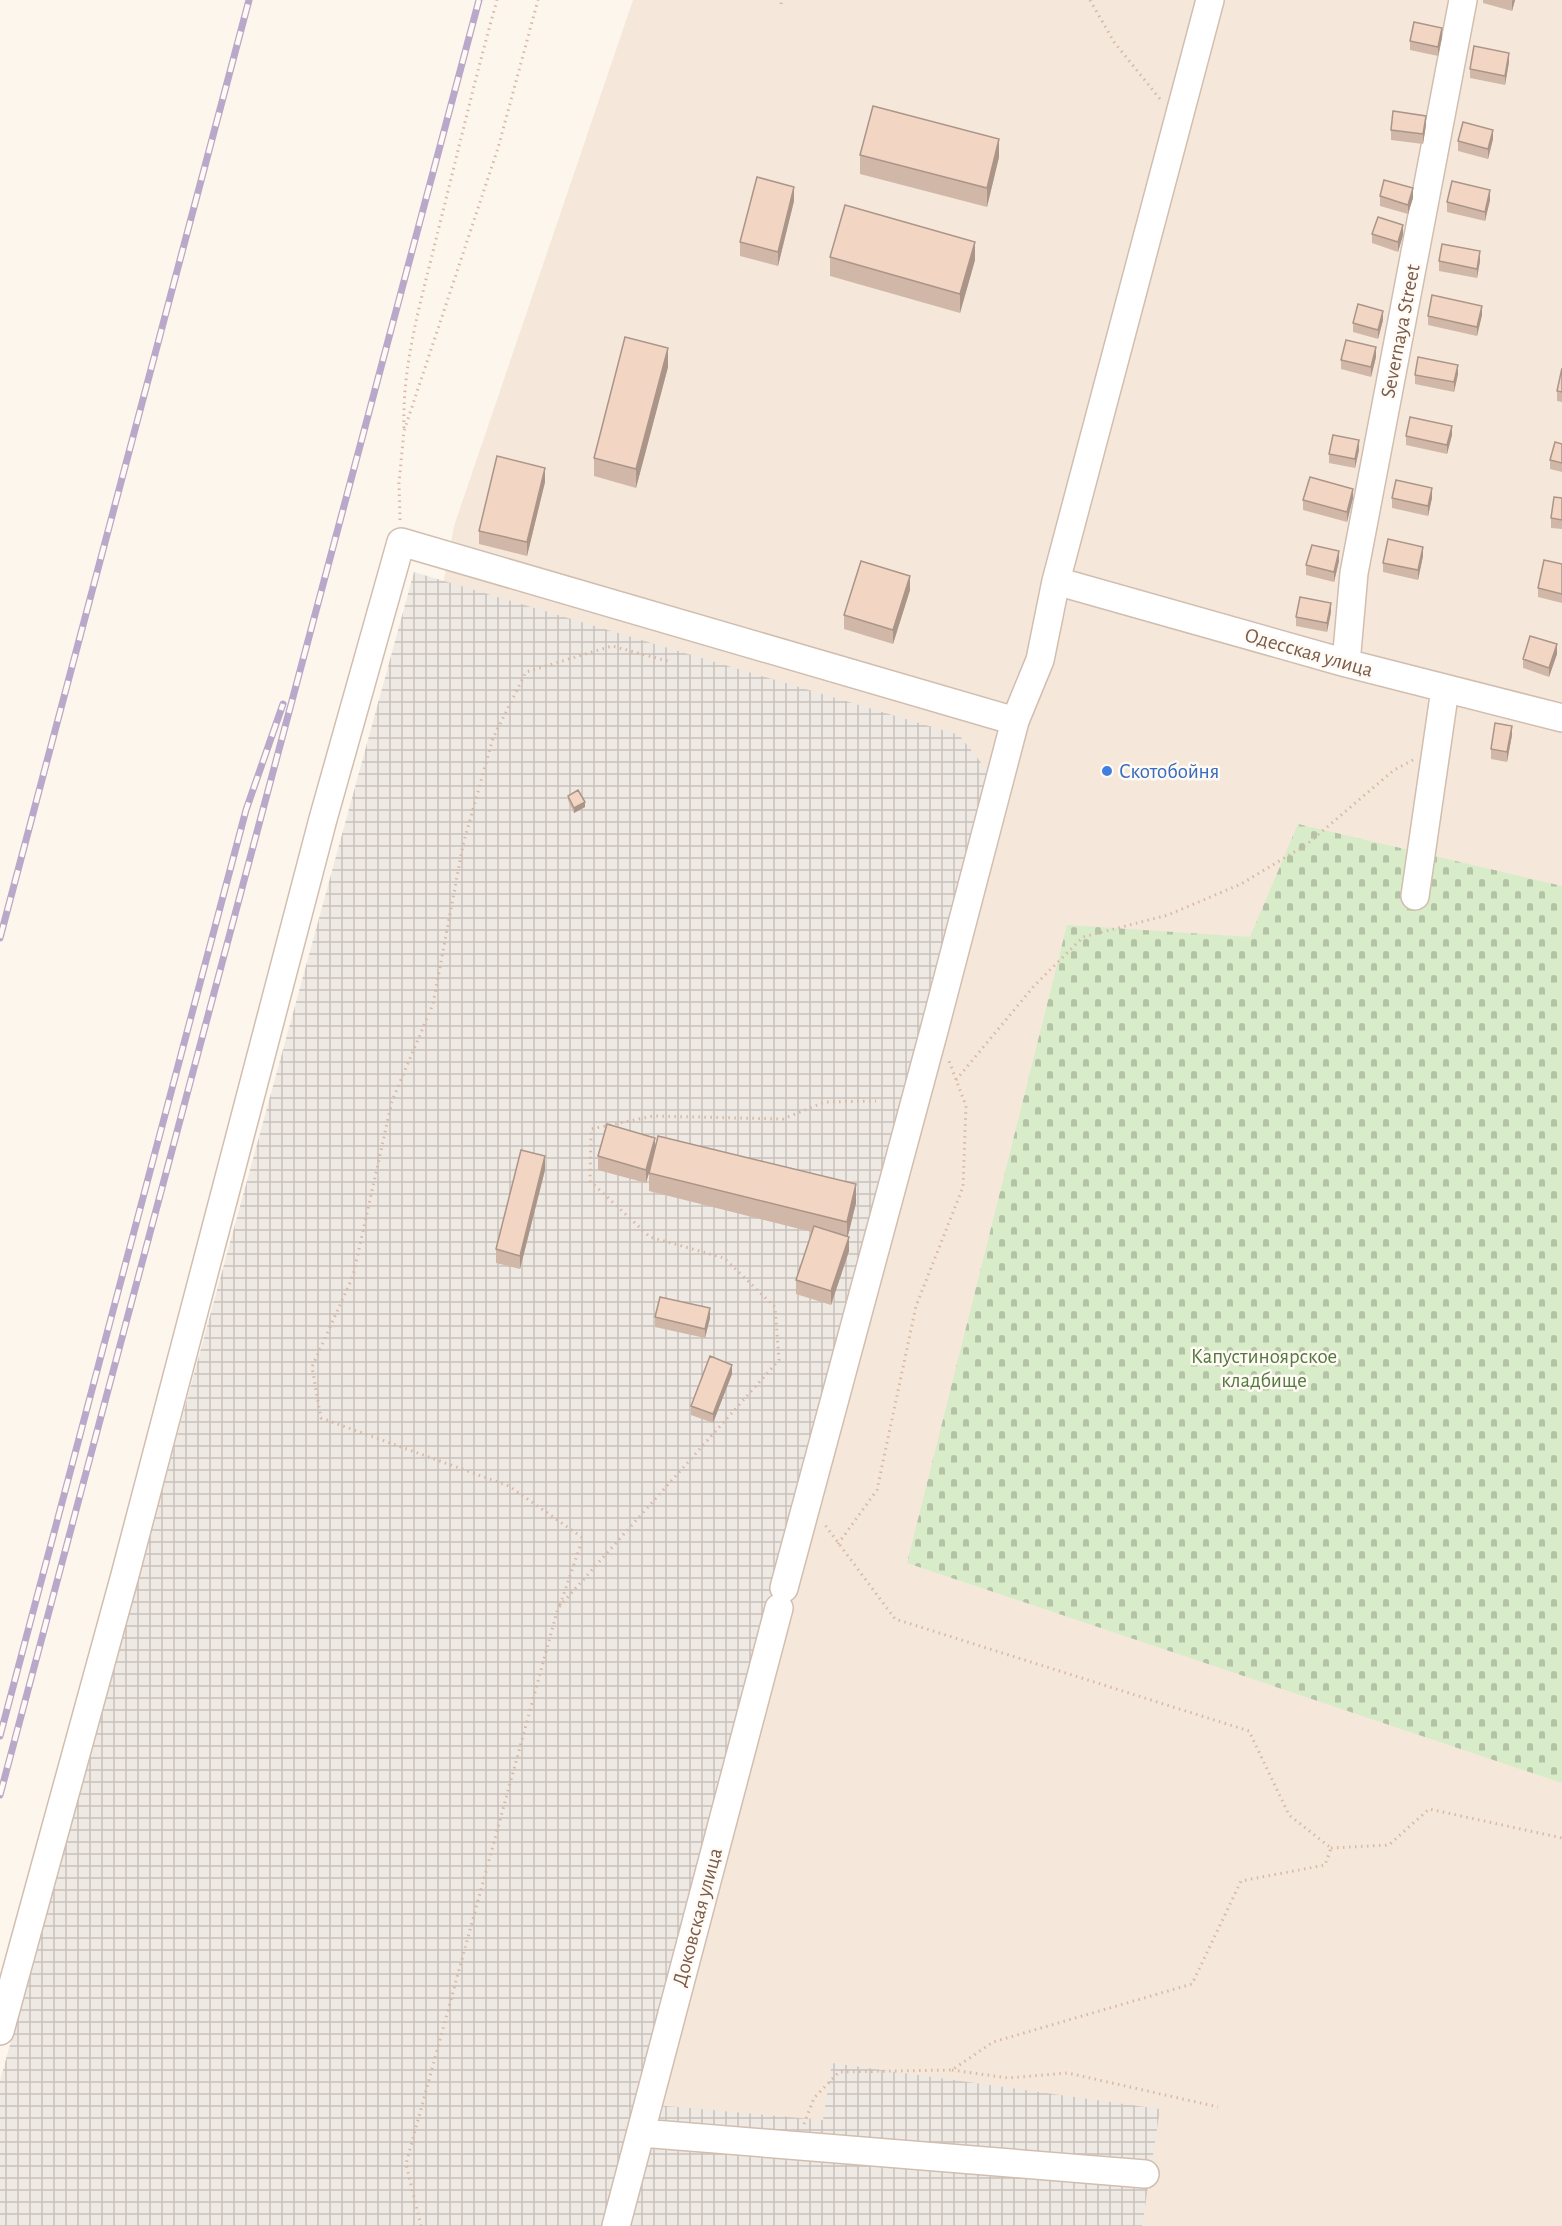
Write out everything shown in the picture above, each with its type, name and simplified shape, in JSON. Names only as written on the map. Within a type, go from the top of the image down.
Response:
[{"type":"street","name":"Доковская улица","points":[[616,2226],[1015,722],[1040,660],[1056,581],[1210,0]]},
{"type":"street","name":"Severnaya Street","points":[[1346,663],[1354,573],[1462,0]]},
{"type":"street","points":[[0,2031],[125,1575],[323,819],[401,542],[1015,722]]},
{"type":"street","name":"Одесская улица","points":[[1056,581],[1346,663],[1562,718]]},
{"type":"street","points":[[1415,896],[1445,689]]},
{"type":"street","points":[[641,2133],[1145,2174]]},
{"type":"path","points":[[401,542],[399,483],[404,431],[403,397],[414,332],[497,0]]},
{"type":"path","points":[[404,431],[498,148],[538,0]]},
{"type":"path","points":[[1090,0],[1114,42],[1178,122]]},
{"type":"path","points":[[421,2226],[406,2164],[560,1606],[583,1538],[509,1486],[321,1418],[312,1367],[353,1276],[392,1101],[433,1004],[463,845],[493,738],[526,672],[612,646],[671,662]]},
{"type":"path","points":[[956,1080],[1034,986],[1083,937],[1168,915],[1241,884],[1306,845],[1394,770],[1436,749]]},
{"type":"path","points":[[838,1544],[877,1490],[916,1306],[963,1187],[966,1106],[948,1059]]},
{"type":"path","points":[[560,1606],[779,1360],[775,1307],[724,1258],[650,1237],[590,1181],[591,1130],[653,1116],[783,1119],[825,1102],[876,1101]]},
{"type":"path","points":[[807,1502],[895,1619],[1249,1731],[1290,1815],[1331,1848],[1389,1845],[1429,1809],[1562,1838]]},
{"type":"path","points":[[952,2070],[993,2042],[1192,1984],[1241,1881],[1325,1865],[1331,1848]]},
{"type":"path","points":[[795,2145],[814,2098],[838,2072],[952,2070],[1008,2078],[1068,2073],[1218,2107]]},
{"type":"shaded area","points":[[633,0],[1562,0],[1562,2226],[55,2226],[395,840],[454,526]]},
{"type":"shaded area","points":[[414,572],[959,735],[987,770],[763,1646],[607,2226],[0,2226],[0,2081]]},
{"type":"shaded area","points":[[832,2063],[1160,2109],[1142,2226],[624,2226],[655,2105],[823,2120]]},
{"type":"green space","name":"Капустиноярское кладбище","points":[[1298,824],[1562,886],[1562,1783],[907,1563],[1067,925],[1250,937]]},
{"type":"building","points":[[1414,22],[1442,28],[1438,47],[1410,41]]},
{"type":"building","points":[[1474,46],[1509,53],[1505,76],[1470,69]]},
{"type":"building","points":[[873,106],[999,139],[987,188],[860,155]]},
{"type":"building","points":[[1393,111],[1426,116],[1423,134],[1391,130]]},
{"type":"building","points":[[1463,122],[1493,130],[1488,149],[1458,141]]},
{"type":"building","points":[[757,177],[794,187],[778,252],[740,242]]},
{"type":"building","points":[[1384,180],[1413,188],[1408,205],[1380,196]]},
{"type":"building","points":[[1452,181],[1490,190],[1485,212],[1447,202]]},
{"type":"building","points":[[845,205],[975,242],[960,294],[830,257]]},
{"type":"building","points":[[1378,217],[1403,225],[1398,242],[1372,234]]},
{"type":"building","points":[[1442,244],[1480,251],[1477,269],[1439,261]]},
{"type":"building","points":[[1432,295],[1482,306],[1477,327],[1428,316]]},
{"type":"building","points":[[1358,304],[1383,311],[1378,330],[1353,323]]},
{"type":"building","points":[[625,337],[668,348],[636,469],[594,458]]},
{"type":"building","points":[[1346,340],[1376,347],[1371,367],[1341,360]]},
{"type":"building","points":[[1418,357],[1458,365],[1454,382],[1415,375]]},
{"type":"building","points":[[1562,368],[1562,392],[1557,391]]},
{"type":"building","points":[[1410,417],[1452,426],[1447,445],[1406,436]]},
{"type":"building","points":[[1333,435],[1359,440],[1355,459],[1329,454]]},
{"type":"building","points":[[1555,442],[1562,444],[1562,463],[1550,460]]},
{"type":"building","points":[[497,456],[545,468],[527,542],[479,531]]},
{"type":"building","points":[[1310,477],[1353,489],[1347,512],[1303,500]]},
{"type":"building","points":[[1396,480],[1432,488],[1428,506],[1392,498]]},
{"type":"building","points":[[1554,497],[1562,498],[1562,520],[1551,518]]},
{"type":"building","points":[[1388,539],[1423,547],[1418,570],[1383,563]]},
{"type":"building","points":[[1312,545],[1339,551],[1334,572],[1306,565]]},
{"type":"building","points":[[1544,560],[1562,564],[1562,594],[1538,588]]},
{"type":"building","points":[[861,561],[910,576],[893,630],[844,615]]},
{"type":"building","points":[[1300,597],[1331,603],[1327,623],[1296,617]]},
{"type":"building","points":[[1530,636],[1557,644],[1549,668],[1523,659]]},
{"type":"building","points":[[1495,723],[1512,726],[1507,752],[1491,749]]},
{"type":"building","points":[[578,790],[585,802],[574,808],[568,796]]},
{"type":"building","points":[[607,1124],[655,1138],[646,1170],[598,1156]]},
{"type":"building","points":[[658,1136],[856,1184],[847,1222],[649,1173]]},
{"type":"building","points":[[521,1150],[545,1156],[520,1256],[496,1249]]},
{"type":"building","points":[[814,1226],[849,1237],[831,1291],[796,1280]]},
{"type":"building","points":[[660,1297],[710,1308],[705,1329],[655,1317]]},
{"type":"building","points":[[710,1356],[732,1365],[713,1414],[691,1406]]},
{"type":"railway","points":[[0,938],[249,0]]},
{"type":"railway","points":[[0,1795],[479,0]]},
{"type":"railway","points":[[0,1736],[246,810],[283,704]]},
{"type":"place","name":"Скотобойня","points":[[1107,771]]}]
